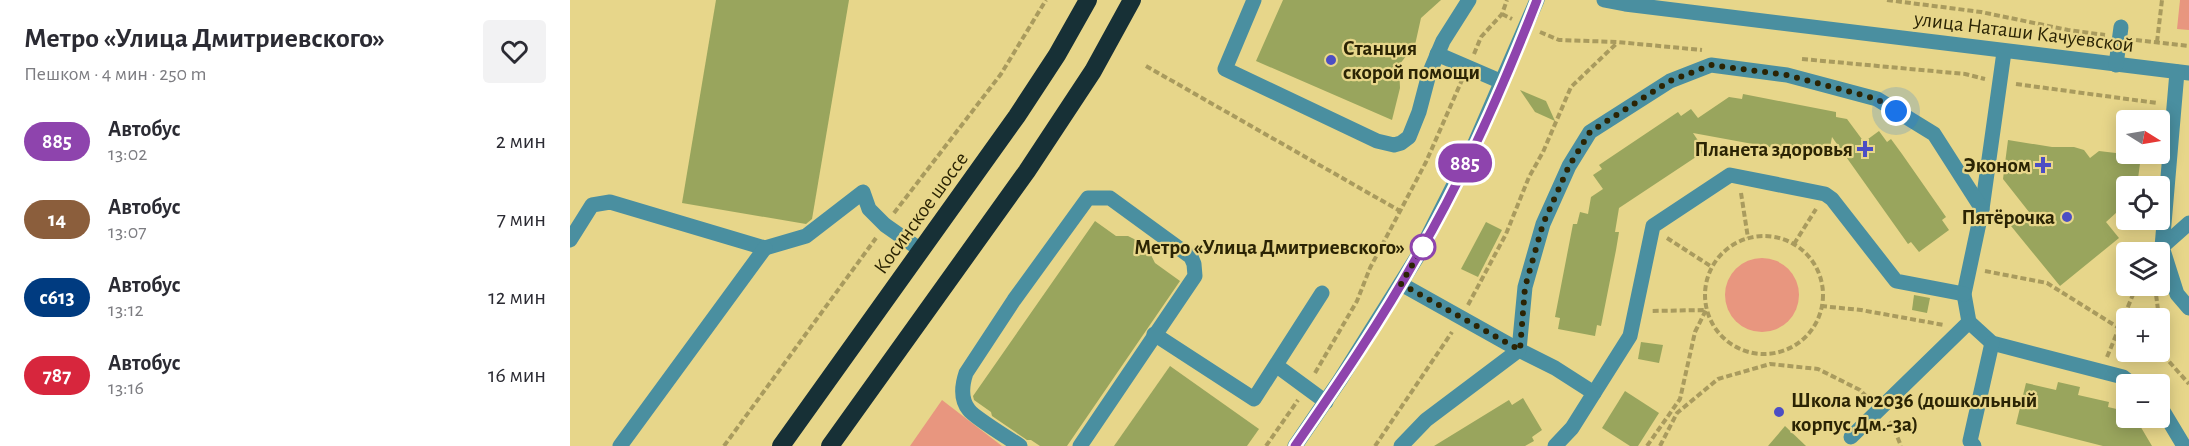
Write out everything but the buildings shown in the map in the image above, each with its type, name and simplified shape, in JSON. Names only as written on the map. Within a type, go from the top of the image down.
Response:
[{"type":"highway","name":"Косинское шоссе","points":[[781,446],[1017,116],[1057,55],[1088,0]]},
{"type":"highway","points":[[830,446],[1027,171],[1093,70],[1132,0]]},
{"type":"street","points":[[1254,0],[1225,69],[1387,144],[1394,145],[1409,137],[1414,128],[1437,54],[1469,0]]},
{"type":"street","points":[[1295,446],[1326,402],[1401,284],[1446,203],[1537,0]]},
{"type":"street","name":"улица Наташи Качуевской","points":[[1604,0],[1636,6],[2183,73]]},
{"type":"street","points":[[2116,65],[2120,32]]},
{"type":"street","points":[[1851,437],[1966,325],[1964,294],[1982,209],[2004,52]]},
{"type":"street","points":[[1437,54],[1502,82]]},
{"type":"street","points":[[1401,446],[1426,420],[1520,350],[1525,287],[1543,224],[1569,166],[1590,132],[1670,81],[1711,65],[1787,75],[1877,99],[1934,134],[1982,209]]},
{"type":"street","points":[[2162,242],[2174,105],[2183,73]]},
{"type":"street","points":[[1555,446],[1572,428],[1630,336],[1653,226],[1730,175],[1825,194],[1832,199],[1896,281],[1964,294]]},
{"type":"street","points":[[570,240],[592,205],[610,202],[765,248],[806,236],[863,192],[869,209],[885,225],[922,251]]},
{"type":"street","points":[[1020,446],[969,410],[963,396],[962,384],[966,373],[1014,300],[1088,198],[1110,198],[1191,257],[1195,276],[1080,446]]},
{"type":"street","points":[[2168,242],[2189,223]]},
{"type":"street","points":[[621,446],[765,248]]},
{"type":"street","points":[[2170,272],[2177,294],[2189,308]]},
{"type":"street","points":[[1401,284],[1555,368],[1594,393]]},
{"type":"street","points":[[1154,334],[1254,399],[1322,293]]},
{"type":"street","points":[[1966,325],[1992,343],[2116,375]]},
{"type":"street","points":[[1974,446],[1970,441],[1992,343]]},
{"type":"street","points":[[1277,366],[1326,402]]},
{"type":"street","points":[[2170,423],[2184,446]]},
{"type":"path","points":[[1266,446],[1306,387],[1357,301],[1370,268],[1425,162],[1481,37],[1502,14],[1507,0]]},
{"type":"path","points":[[1887,0],[1981,12],[2068,30],[2120,32],[2157,42],[2189,46]]},
{"type":"path","points":[[2157,42],[2162,0]]},
{"type":"path","points":[[1502,14],[1559,40],[1617,42],[1710,51]]},
{"type":"path","points":[[1375,446],[1461,316],[1506,234],[1529,177],[1543,152],[1571,87],[1617,42]]},
{"type":"path","points":[[1791,58],[1965,74],[2000,82],[2174,105]]},
{"type":"path","points":[[1146,66],[1400,211]]},
{"type":"path","points":[[1739,177],[1748,238]]},
{"type":"path","points":[[1794,244],[1825,194]]},
{"type":"path","points":[[1652,229],[1712,267]]},
{"type":"path","points":[[1772,237],[1794,244],[1808,256],[1818,271],[1822,288],[1821,306],[1815,324],[1802,340],[1785,350],[1766,354],[1747,351],[1729,342],[1715,328],[1706,310],[1706,281],[1712,267],[1721,254],[1733,244],[1748,238],[1772,237]]},
{"type":"path","points":[[1970,268],[2047,283],[2116,326]]},
{"type":"path","points":[[1821,306],[1966,325]]},
{"type":"path","points":[[1635,312],[1706,310]]},
{"type":"path","points":[[1647,446],[1680,399],[1695,332],[1706,310]]},
{"type":"path","points":[[2101,372],[2116,335]]},
{"type":"path","points":[[1766,354],[1770,364]]},
{"type":"path","points":[[2168,362],[2189,384]]},
{"type":"path","points":[[1660,446],[1677,413],[1718,379],[1770,364],[1818,369],[1860,390],[1893,426],[1901,446]]},
{"type":"shaded area","points":[[2180,0],[2189,0],[2189,30],[2177,29]]},
{"type":"shaded area","points":[[1762,258],[1776,261],[1788,269],[1796,281],[1799,295],[1796,309],[1788,321],[1776,329],[1762,332],[1748,329],[1736,321],[1728,309],[1725,295],[1728,281],[1736,269],[1748,261]]},
{"type":"shaded area","points":[[942,400],[1002,446],[910,446]]},
{"type":"bus line","name":"885","points":[[1295,446],[1341,380],[1419,254],[1475,142],[1537,0]]},
{"type":"place","name":"Станция скорой помощи","points":[[1331,60]]},
{"type":"place","name":"Планета здоровья","points":[[1865,149]]},
{"type":"place","name":"Эконом","points":[[2043,165]]},
{"type":"place","name":"Пятёрочка","points":[[2067,217]]},
{"type":"place","name":"Метро «Улица Дмитриевского»","points":[[1423,247]]},
{"type":"place","name":"Школа №2036 (дошкольный корпус Дм.-3а)","points":[[1779,412]]},
{"type":"route","points":[[1423,247],[1401,284],[1520,350],[1525,287],[1543,224],[1569,166],[1590,132],[1610,119],[1670,81],[1711,65],[1787,75],[1877,99],[1896,111]]}]
